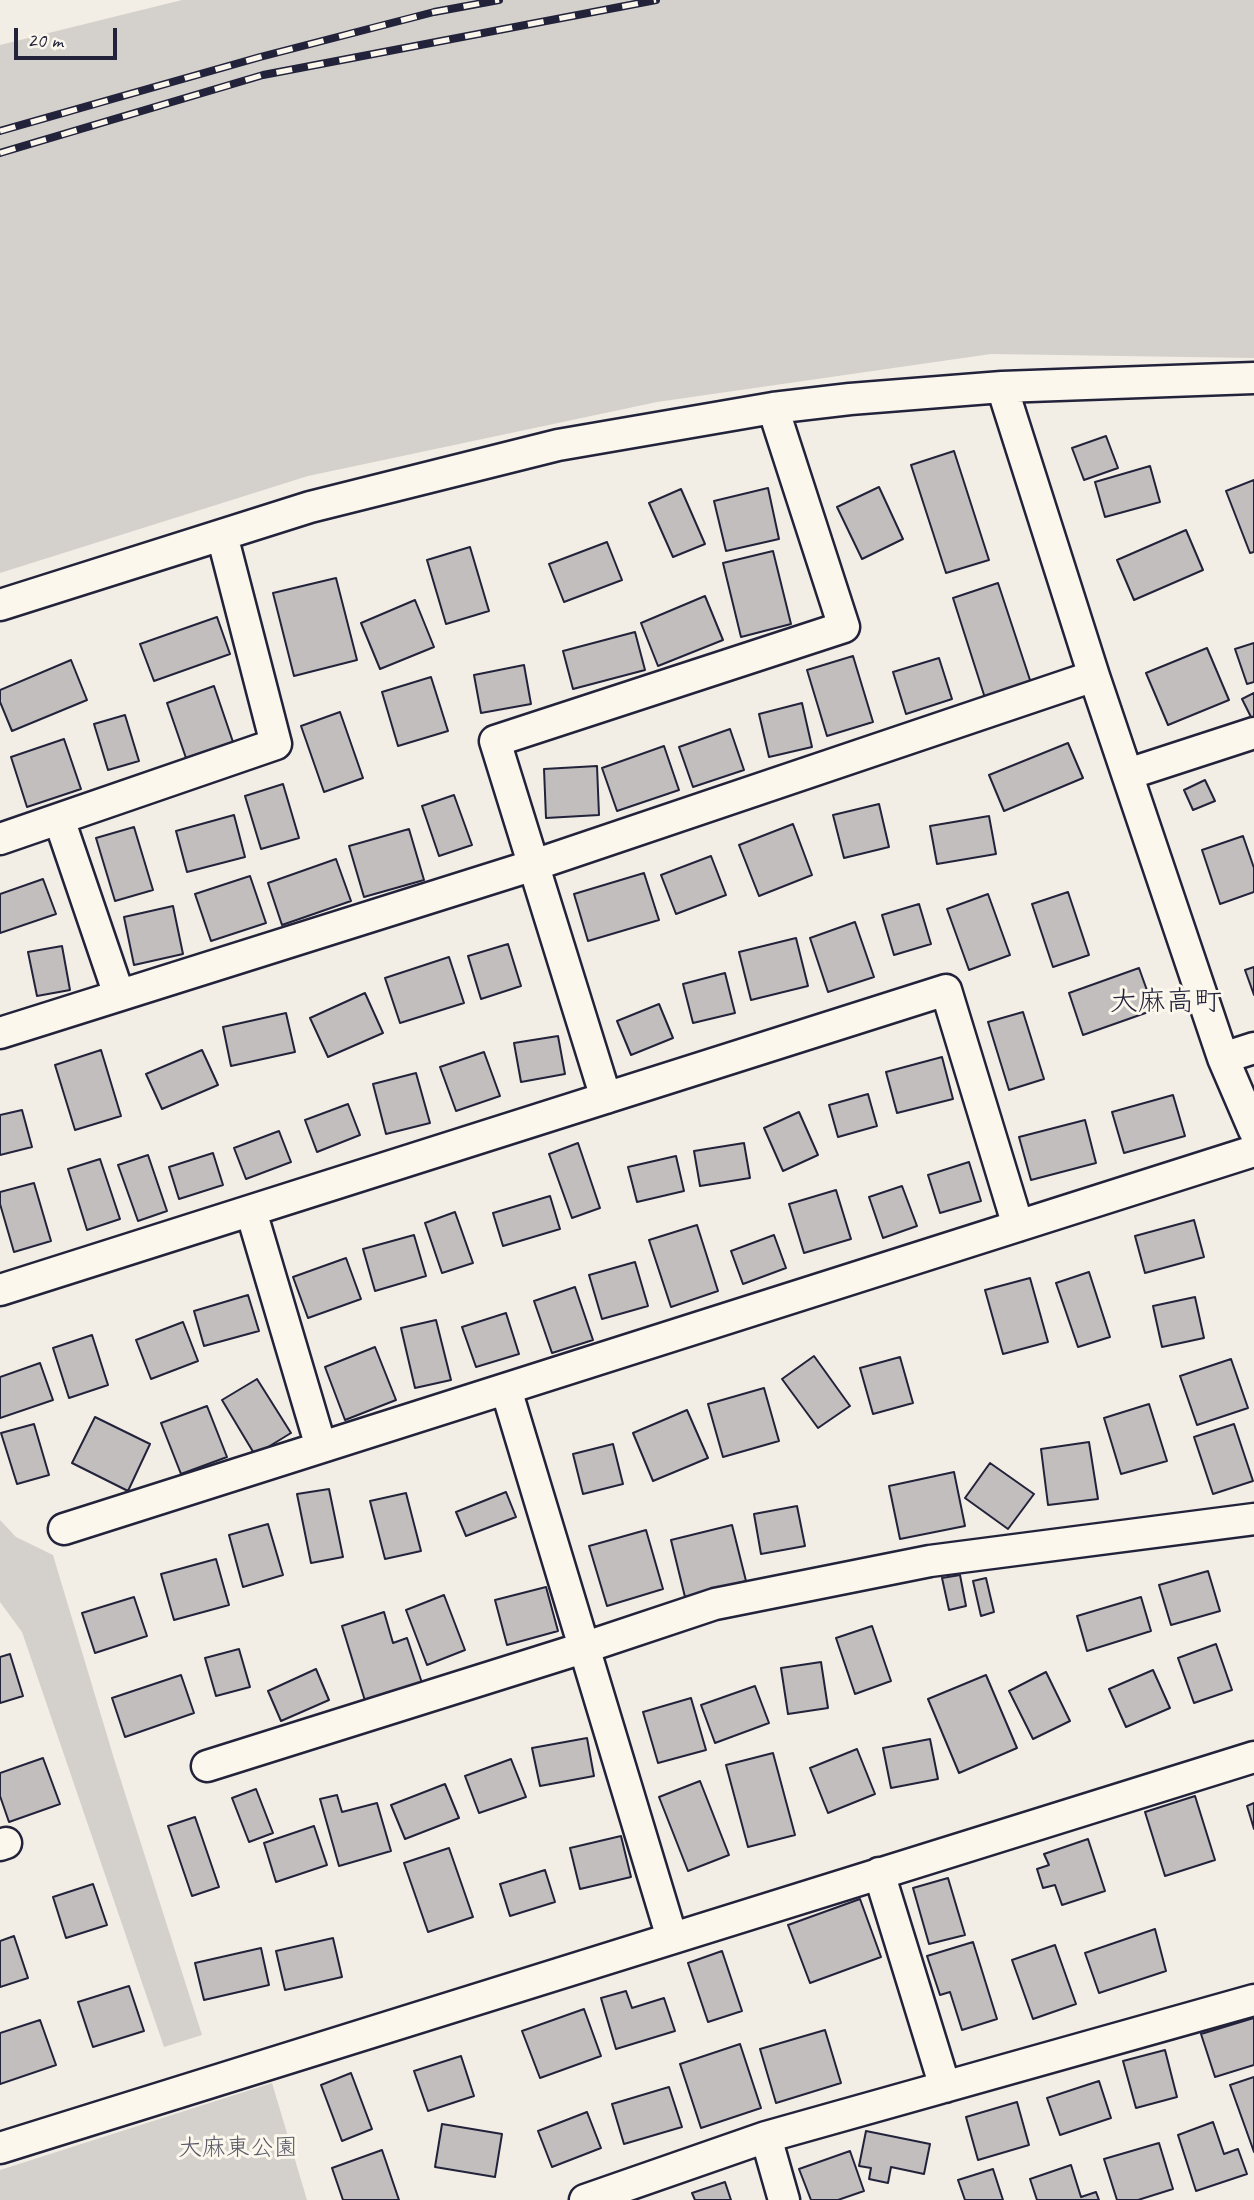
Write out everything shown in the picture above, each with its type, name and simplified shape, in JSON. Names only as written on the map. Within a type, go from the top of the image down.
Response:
[{"type":"street","points":[[0,605],[310,507],[558,444],[774,408],[850,399],[1002,387],[1254,378]]},
{"type":"street","points":[[1002,387],[1094,676],[1223,1058],[1254,1130]]},
{"type":"street","points":[[606,1098],[495,741],[844,627],[774,408]]},
{"type":"street","points":[[0,839],[276,744],[222,535]]},
{"type":"street","points":[[0,1033],[534,865],[1094,676]]},
{"type":"street","points":[[1128,774],[1254,733]]},
{"type":"street","points":[[59,819],[119,995]]},
{"type":"street","points":[[0,1290],[946,990],[1018,1226]]},
{"type":"street","points":[[1223,1058],[1254,1048]]},
{"type":"street","points":[[64,1529],[1254,1152]]},
{"type":"street","points":[[251,1211],[321,1447]]},
{"type":"street","points":[[506,1389],[672,1938]]},
{"type":"street","points":[[207,1766],[715,1604],[930,1561],[1254,1519]]},
{"type":"street","points":[[0,2148],[1254,1757]]},
{"type":"street","points":[[879,1874],[945,2087]]},
{"type":"street","points":[[584,2200],[766,2137],[1254,2000]]},
{"type":"street","points":[[766,2137],[784,2200]]},
{"type":"green space","points":[[182,0],[1254,0],[1254,358],[991,354],[657,402],[308,476],[0,573],[0,45]]},
{"type":"green space","points":[[0,1520],[16,1537],[53,1555],[115,1762],[202,2035],[164,2047],[22,1632],[0,1602]]},
{"type":"green space","name":"大麻東公園","points":[[272,2083],[307,2200],[0,2200],[0,2170]]},
{"type":"building","points":[[1106,436],[1118,468],[1084,480],[1072,448]]},
{"type":"building","points":[[954,451],[989,560],[946,573],[911,465]]},
{"type":"building","points":[[1150,466],[1160,502],[1105,517],[1095,482]]},
{"type":"building","points":[[1254,480],[1254,552],[1250,553],[1226,491]]},
{"type":"building","points":[[879,487],[903,539],[862,559],[837,507]]},
{"type":"building","points":[[768,488],[779,539],[726,551],[714,501]]},
{"type":"building","points":[[681,489],[705,544],[673,557],[649,503]]},
{"type":"building","points":[[1186,530],[1203,570],[1134,600],[1117,560]]},
{"type":"building","points":[[607,542],[622,580],[564,602],[549,564]]},
{"type":"building","points":[[470,547],[489,611],[446,624],[427,560]]},
{"type":"building","points":[[773,551],[791,624],[741,637],[723,563]]},
{"type":"building","points":[[336,578],[357,660],[294,676],[273,593]]},
{"type":"building","points":[[998,583],[1031,683],[985,698],[953,598]]},
{"type":"building","points":[[705,596],[723,640],[658,666],[641,623]]},
{"type":"building","points":[[415,600],[434,647],[380,669],[361,623]]},
{"type":"building","points":[[217,617],[230,654],[154,681],[140,644]]},
{"type":"building","points":[[635,632],[645,670],[573,689],[563,651]]},
{"type":"building","points":[[1254,643],[1254,682],[1247,684],[1235,649]]},
{"type":"building","points":[[1207,648],[1229,700],[1168,725],[1146,673]]},
{"type":"building","points":[[853,656],[873,722],[827,736],[807,670]]},
{"type":"building","points":[[939,658],[952,699],[906,714],[893,672]]},
{"type":"building","points":[[71,660],[87,700],[12,731],[0,702],[0,690]]},
{"type":"building","points":[[524,665],[531,704],[481,713],[474,675]]},
{"type":"building","points":[[431,677],[448,731],[398,746],[382,692]]},
{"type":"building","points":[[214,686],[233,742],[186,758],[167,703]]},
{"type":"building","points":[[1254,693],[1254,718],[1252,719],[1242,699]]},
{"type":"building","points":[[802,703],[812,747],[769,757],[759,714]]},
{"type":"building","points":[[340,712],[363,778],[324,792],[301,726]]},
{"type":"building","points":[[125,715],[139,761],[108,770],[94,724]]},
{"type":"building","points":[[730,729],[744,770],[693,787],[679,747]]},
{"type":"building","points":[[64,739],[81,789],[27,807],[11,757]]},
{"type":"building","points":[[1068,743],[1083,778],[1004,811],[989,775]]},
{"type":"building","points":[[664,746],[679,790],[617,811],[602,768]]},
{"type":"building","points":[[597,766],[599,815],[546,818],[544,769]]},
{"type":"building","points":[[1205,780],[1215,801],[1193,810],[1184,790]]},
{"type":"building","points":[[283,784],[299,838],[261,849],[245,796]]},
{"type":"building","points":[[454,795],[472,845],[439,856],[422,806]]},
{"type":"building","points":[[879,804],[889,847],[844,858],[833,815]]},
{"type":"building","points":[[234,815],[245,857],[187,872],[176,831]]},
{"type":"building","points":[[989,816],[996,854],[937,864],[930,826]]},
{"type":"building","points":[[793,824],[812,875],[759,896],[739,845]]},
{"type":"building","points":[[134,827],[153,890],[115,901],[96,838]]},
{"type":"building","points":[[409,829],[424,880],[364,897],[349,846]]},
{"type":"building","points":[[1243,836],[1254,868],[1254,892],[1220,904],[1202,850]]},
{"type":"building","points":[[711,856],[726,895],[676,914],[661,875]]},
{"type":"building","points":[[336,859],[351,901],[282,925],[268,883]]},
{"type":"building","points":[[644,873],[659,920],[588,941],[574,894]]},
{"type":"building","points":[[250,876],[266,923],[211,941],[195,894]]},
{"type":"building","points":[[43,879],[56,914],[0,933],[0,894]]},
{"type":"building","points":[[1068,892],[1089,955],[1053,967],[1032,904]]},
{"type":"building","points":[[988,894],[1010,955],[969,970],[947,909]]},
{"type":"building","points":[[919,904],[931,944],[894,955],[882,915]]},
{"type":"building","points":[[173,906],[183,954],[134,965],[124,917]]},
{"type":"building","points":[[855,922],[874,977],[828,992],[810,938]]},
{"type":"building","points":[[796,938],[808,986],[751,1000],[739,952]]},
{"type":"building","points":[[508,944],[521,986],[481,999],[468,956]]},
{"type":"building","points":[[62,946],[70,990],[37,996],[28,952]]},
{"type":"building","points":[[449,957],[464,1003],[400,1023],[385,978]]},
{"type":"building","points":[[1254,967],[1254,995],[1245,970]]},
{"type":"building","points":[[1139,968],[1154,1010],[1083,1035],[1069,993]]},
{"type":"building","points":[[725,973],[735,1013],[693,1023],[683,984]]},
{"type":"building","points":[[365,993],[383,1033],[328,1057],[310,1018]]},
{"type":"building","points":[[659,1004],[673,1038],[631,1055],[617,1021]]},
{"type":"building","points":[[1023,1012],[1044,1079],[1009,1090],[988,1022]]},
{"type":"building","points":[[286,1013],[295,1052],[231,1066],[223,1027]]},
{"type":"building","points":[[558,1036],[565,1074],[521,1082],[514,1043]]},
{"type":"building","points":[[101,1050],[121,1116],[75,1130],[55,1065]]},
{"type":"building","points":[[202,1050],[218,1085],[162,1109],[146,1074]]},
{"type":"building","points":[[484,1052],[500,1096],[456,1111],[440,1067]]},
{"type":"building","points":[[942,1057],[953,1099],[897,1113],[886,1072]]},
{"type":"building","points":[[416,1073],[430,1123],[386,1134],[373,1084]]},
{"type":"building","points":[[868,1094],[877,1126],[838,1137],[829,1105]]},
{"type":"building","points":[[1173,1095],[1185,1136],[1124,1153],[1112,1112]]},
{"type":"building","points":[[348,1104],[360,1135],[317,1152],[305,1120]]},
{"type":"building","points":[[22,1110],[32,1147],[0,1155],[0,1115]]},
{"type":"building","points":[[799,1112],[818,1155],[783,1171],[764,1128]]},
{"type":"building","points":[[1085,1120],[1096,1163],[1031,1180],[1019,1137]]},
{"type":"building","points":[[279,1131],[291,1162],[246,1179],[234,1148]]},
{"type":"building","points":[[578,1143],[600,1208],[572,1218],[549,1154]]},
{"type":"building","points":[[744,1143],[750,1178],[700,1186],[694,1151]]},
{"type":"building","points":[[213,1153],[223,1185],[179,1199],[169,1167]]},
{"type":"building","points":[[148,1155],[167,1211],[138,1221],[118,1165]]},
{"type":"building","points":[[676,1156],[684,1191],[637,1202],[628,1167]]},
{"type":"building","points":[[100,1159],[120,1219],[87,1230],[68,1169]]},
{"type":"building","points":[[969,1162],[981,1201],[940,1213],[928,1175]]},
{"type":"building","points":[[34,1183],[51,1241],[14,1252],[0,1204],[0,1192]]},
{"type":"building","points":[[902,1186],[917,1226],[883,1238],[869,1197]]},
{"type":"building","points":[[836,1190],[851,1239],[804,1253],[789,1204]]},
{"type":"building","points":[[550,1196],[560,1229],[503,1246],[493,1213]]},
{"type":"building","points":[[455,1212],[473,1263],[442,1273],[425,1223]]},
{"type":"building","points":[[1194,1220],[1204,1257],[1145,1273],[1135,1236]]},
{"type":"building","points":[[697,1225],[718,1291],[671,1307],[649,1240]]},
{"type":"building","points":[[414,1235],[426,1276],[375,1291],[363,1249]]},
{"type":"building","points":[[774,1235],[786,1268],[743,1284],[731,1251]]},
{"type":"building","points":[[346,1258],[361,1299],[308,1318],[293,1277]]},
{"type":"building","points":[[635,1262],[648,1306],[602,1319],[589,1275]]},
{"type":"building","points":[[1089,1272],[1110,1337],[1078,1347],[1056,1283]]},
{"type":"building","points":[[1030,1278],[1048,1342],[1003,1354],[985,1290]]},
{"type":"building","points":[[575,1287],[593,1340],[552,1353],[534,1301]]},
{"type":"building","points":[[248,1295],[259,1331],[204,1346],[194,1311]]},
{"type":"building","points":[[1195,1297],[1204,1338],[1162,1347],[1153,1306]]},
{"type":"building","points":[[506,1313],[519,1354],[476,1367],[462,1327]]},
{"type":"building","points":[[436,1320],[451,1380],[415,1388],[401,1328]]},
{"type":"building","points":[[183,1322],[198,1361],[151,1379],[136,1340]]},
{"type":"building","points":[[92,1335],[108,1385],[69,1398],[53,1348]]},
{"type":"building","points":[[375,1347],[396,1400],[345,1420],[325,1367]]},
{"type":"building","points":[[814,1356],[850,1406],[818,1428],[782,1379]]},
{"type":"building","points":[[900,1357],[913,1403],[873,1414],[860,1368]]},
{"type":"building","points":[[1231,1359],[1248,1408],[1197,1425],[1180,1376]]},
{"type":"building","points":[[40,1363],[53,1400],[0,1418],[0,1377]]},
{"type":"building","points":[[257,1379],[291,1433],[255,1455],[222,1400]]},
{"type":"building","points":[[764,1388],[779,1441],[723,1457],[708,1404]]},
{"type":"building","points":[[1149,1404],[1167,1461],[1121,1474],[1104,1418]]},
{"type":"building","points":[[207,1406],[227,1457],[181,1474],[161,1423]]},
{"type":"building","points":[[687,1410],[708,1458],[653,1481],[633,1433]]},
{"type":"building","points":[[95,1417],[150,1444],[128,1491],[72,1463]]},
{"type":"building","points":[[34,1424],[49,1475],[17,1484],[1,1433]]},
{"type":"building","points":[[1234,1424],[1253,1481],[1213,1494],[1194,1437]]},
{"type":"building","points":[[1089,1442],[1098,1499],[1048,1505],[1041,1449]]},
{"type":"building","points":[[613,1444],[623,1484],[583,1494],[573,1454]]},
{"type":"building","points":[[990,1463],[1034,1494],[1008,1529],[965,1498]]},
{"type":"building","points":[[954,1472],[965,1526],[900,1539],[889,1486]]},
{"type":"building","points":[[329,1489],[343,1557],[311,1563],[297,1494]]},
{"type":"building","points":[[506,1492],[516,1517],[466,1536],[456,1512]]},
{"type":"building","points":[[406,1493],[421,1551],[385,1559],[370,1501]]},
{"type":"building","points":[[797,1506],[805,1546],[761,1554],[754,1514]]},
{"type":"building","points":[[268,1524],[283,1575],[243,1587],[229,1535]]},
{"type":"building","points":[[732,1525],[746,1581],[685,1597],[671,1540]]},
{"type":"building","points":[[646,1530],[663,1589],[607,1606],[589,1546]]},
{"type":"building","points":[[216,1559],[229,1605],[174,1620],[161,1574]]},
{"type":"building","points":[[1208,1571],[1220,1611],[1171,1625],[1159,1585]]},
{"type":"building","points":[[960,1575],[966,1606],[949,1610],[942,1578]]},
{"type":"building","points":[[986,1578],[994,1612],[981,1616],[973,1581]]},
{"type":"building","points":[[546,1587],[558,1631],[507,1645],[495,1600]]},
{"type":"building","points":[[444,1595],[465,1650],[427,1665],[406,1610]]},
{"type":"building","points":[[134,1597],[147,1636],[95,1653],[82,1613]]},
{"type":"building","points":[[1141,1597],[1151,1631],[1087,1651],[1077,1616]]},
{"type":"building","points":[[384,1612],[393,1643],[407,1638],[423,1686],[366,1704],[342,1626]]},
{"type":"building","points":[[872,1626],[891,1681],[855,1694],[836,1638]]},
{"type":"building","points":[[1216,1644],[1232,1690],[1194,1703],[1178,1658]]},
{"type":"building","points":[[239,1649],[250,1687],[216,1696],[205,1658]]},
{"type":"building","points":[[10,1654],[23,1696],[0,1703],[0,1657]]},
{"type":"building","points":[[821,1662],[828,1708],[788,1714],[781,1668]]},
{"type":"building","points":[[316,1669],[329,1700],[281,1721],[268,1691]]},
{"type":"building","points":[[1153,1670],[1170,1708],[1126,1727],[1109,1689]]},
{"type":"building","points":[[1046,1672],[1070,1721],[1033,1739],[1009,1691]]},
{"type":"building","points":[[181,1675],[194,1713],[125,1737],[112,1698]]},
{"type":"building","points":[[986,1675],[1017,1748],[959,1773],[928,1699]]},
{"type":"building","points":[[755,1686],[769,1723],[715,1743],[701,1705]]},
{"type":"building","points":[[691,1698],[706,1750],[658,1763],[643,1712]]},
{"type":"building","points":[[587,1738],[594,1776],[540,1786],[532,1748]]},
{"type":"building","points":[[930,1739],[938,1779],[891,1788],[883,1748]]},
{"type":"building","points":[[857,1749],[875,1794],[828,1813],[810,1768]]},
{"type":"building","points":[[773,1753],[795,1835],[748,1847],[726,1765]]},
{"type":"building","points":[[43,1758],[60,1804],[9,1822],[0,1796],[0,1773]]},
{"type":"building","points":[[511,1759],[526,1797],[479,1813],[465,1776]]},
{"type":"building","points":[[700,1781],[729,1855],[688,1871],[659,1797]]},
{"type":"building","points":[[445,1784],[459,1818],[405,1839],[391,1805]]},
{"type":"building","points":[[256,1789],[273,1833],[249,1842],[232,1798]]},
{"type":"building","points":[[337,1795],[342,1812],[377,1803],[391,1851],[339,1866],[320,1799]]},
{"type":"building","points":[[1195,1796],[1215,1860],[1165,1876],[1145,1812]]},
{"type":"building","points":[[1254,1803],[1254,1829],[1247,1806]]},
{"type":"building","points":[[195,1817],[219,1887],[192,1896],[168,1826]]},
{"type":"building","points":[[314,1826],[327,1865],[276,1882],[264,1843]]},
{"type":"building","points":[[621,1836],[631,1877],[580,1889],[570,1848]]},
{"type":"building","points":[[1088,1839],[1105,1891],[1062,1905],[1055,1885],[1043,1888],[1037,1869],[1049,1865],[1044,1854]]},
{"type":"building","points":[[449,1848],[473,1917],[428,1932],[404,1863]]},
{"type":"building","points":[[545,1870],[555,1902],[510,1916],[500,1884]]},
{"type":"building","points":[[948,1878],[965,1935],[929,1944],[913,1888]]},
{"type":"building","points":[[93,1884],[107,1925],[66,1938],[53,1897]]},
{"type":"building","points":[[860,1899],[881,1957],[810,1983],[788,1925]]},
{"type":"building","points":[[1155,1929],[1166,1971],[1099,1993],[1085,1953]]},
{"type":"building","points":[[14,1936],[28,1978],[0,1987],[0,1941]]},
{"type":"building","points":[[333,1938],[342,1977],[285,1990],[276,1951]]},
{"type":"building","points":[[973,1942],[997,2019],[962,2030],[950,1992],[940,1995],[927,1956]]},
{"type":"building","points":[[1055,1945],[1076,2004],[1033,2019],[1012,1960]]},
{"type":"building","points":[[261,1948],[269,1985],[204,2000],[195,1963]]},
{"type":"building","points":[[722,1951],[742,2011],[708,2022],[688,1963]]},
{"type":"building","points":[[129,1986],[144,2031],[93,2047],[78,2002]]},
{"type":"building","points":[[626,1991],[632,2008],[664,1998],[675,2031],[616,2049],[601,1998]]},
{"type":"building","points":[[584,2009],[601,2056],[540,2078],[522,2031]]},
{"type":"building","points":[[1254,2018],[1254,2065],[1215,2077],[1201,2034]]},
{"type":"building","points":[[40,2020],[56,2065],[0,2084],[0,2033]]},
{"type":"building","points":[[825,2030],[841,2083],[776,2103],[760,2049]]},
{"type":"building","points":[[740,2044],[761,2108],[701,2128],[680,2064]]},
{"type":"building","points":[[1165,2050],[1177,2097],[1136,2108],[1123,2061]]},
{"type":"building","points":[[461,2056],[474,2096],[428,2111],[414,2071]]},
{"type":"building","points":[[351,2073],[372,2129],[342,2141],[321,2085]]},
{"type":"building","points":[[1254,2077],[1254,2152],[1230,2085]]},
{"type":"building","points":[[1099,2081],[1111,2118],[1060,2135],[1047,2098]]},
{"type":"building","points":[[669,2087],[682,2127],[624,2144],[612,2104]]},
{"type":"building","points":[[1017,2102],[1029,2145],[978,2160],[966,2117]]},
{"type":"building","points":[[587,2112],[601,2148],[552,2167],[538,2131]]},
{"type":"building","points":[[1213,2122],[1224,2154],[1238,2149],[1247,2174],[1196,2191],[1178,2135]]},
{"type":"building","points":[[442,2124],[502,2134],[495,2177],[435,2167]]},
{"type":"building","points":[[866,2131],[930,2144],[924,2174],[891,2167],[888,2183],[869,2179],[871,2168],[859,2166]]},
{"type":"building","points":[[1159,2143],[1173,2189],[1138,2200],[1117,2200],[1104,2159]]},
{"type":"building","points":[[382,2150],[399,2200],[343,2200],[332,2168]]},
{"type":"building","points":[[850,2151],[864,2191],[838,2200],[811,2200],[799,2169]]},
{"type":"building","points":[[1071,2165],[1081,2197],[1096,2192],[1099,2200],[1037,2200],[1030,2179]]},
{"type":"building","points":[[993,2169],[1003,2200],[965,2200],[958,2180]]},
{"type":"building","points":[[725,2182],[731,2200],[695,2200],[692,2193]]},
{"type":"railway","points":[[0,131],[260,57],[434,12],[499,0]]},
{"type":"railway","points":[[0,153],[263,75],[656,0]]},
{"type":"district","name":"大麻高町","points":[[1166,1003]]}]
